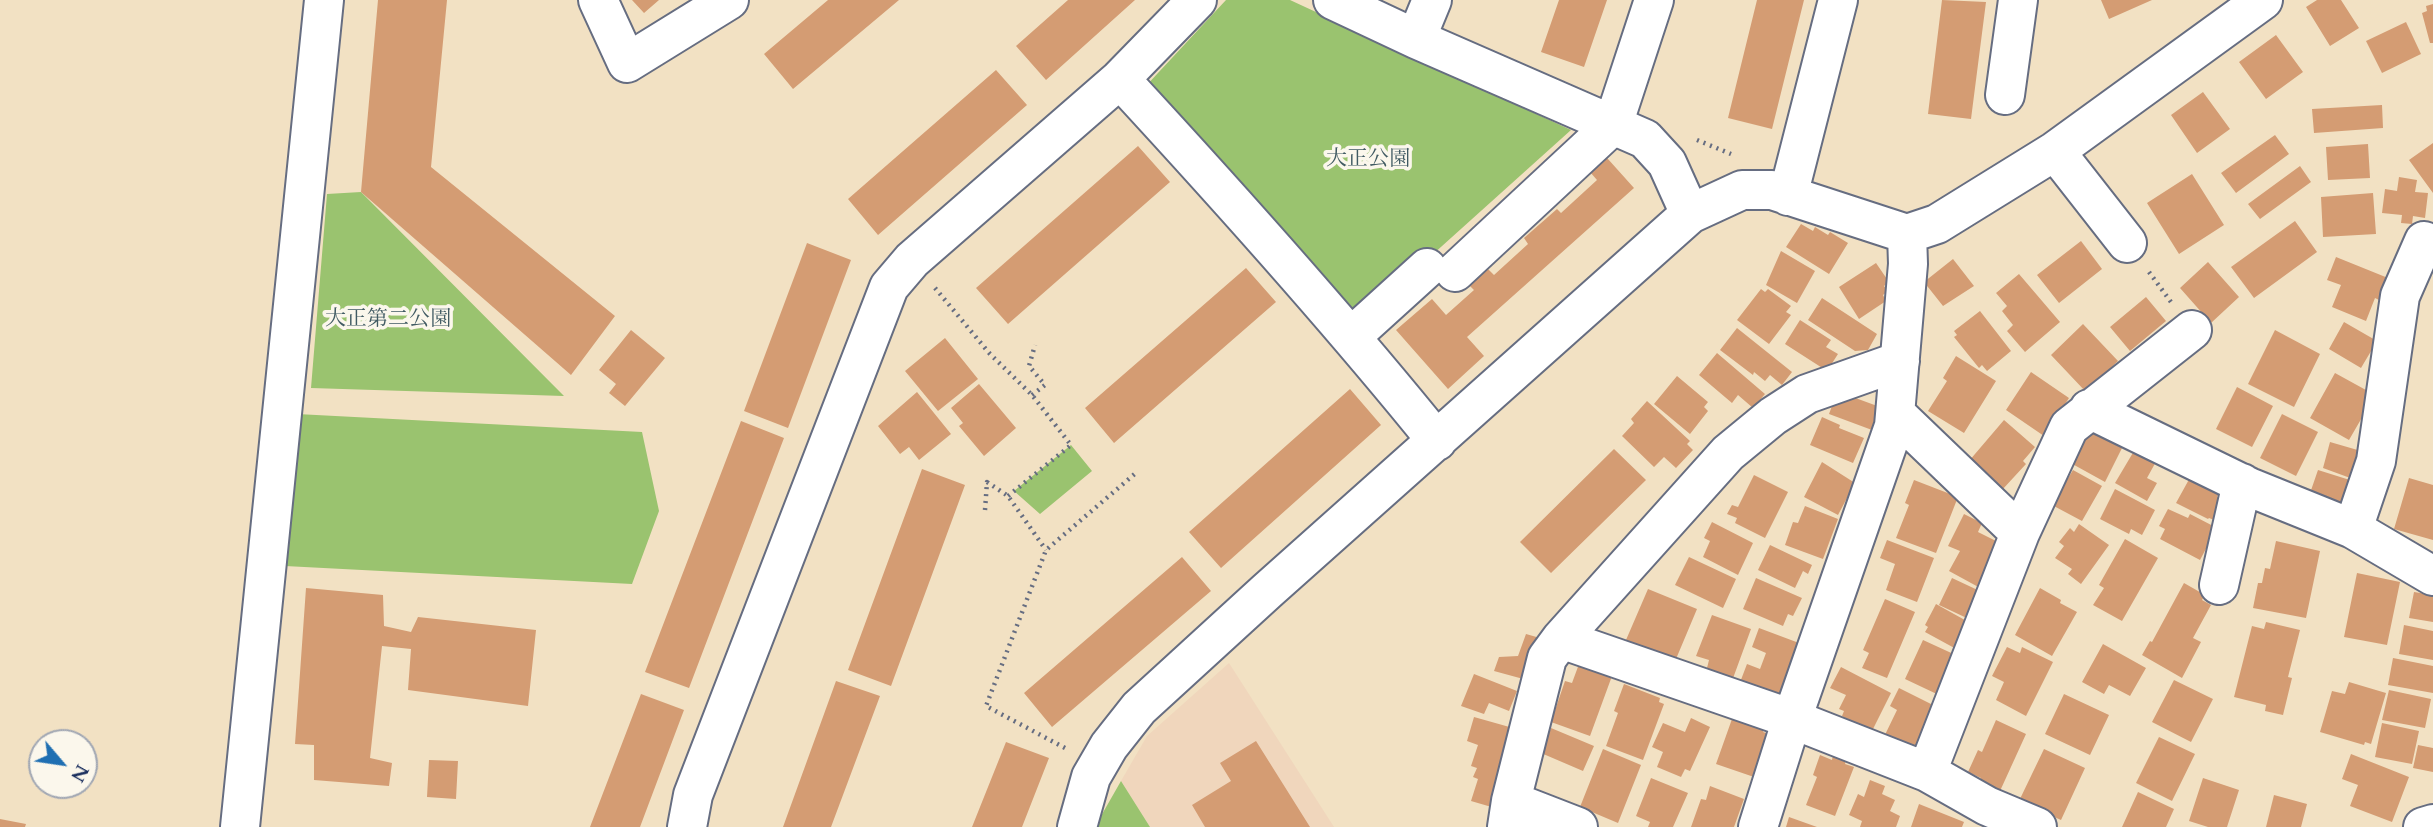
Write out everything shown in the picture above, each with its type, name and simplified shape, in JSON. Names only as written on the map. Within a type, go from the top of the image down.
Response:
[{"type":"street","points":[[240,827],[324,0]]},
{"type":"street","points":[[598,0],[627,63],[729,0]]},
{"type":"street","points":[[687,827],[693,795],[889,287],[912,260],[1120,79],[1198,0]]},
{"type":"street","points":[[1333,0],[1645,139],[1667,163],[1690,214]]},
{"type":"street","points":[[1416,39],[1432,0]]},
{"type":"street","points":[[1352,336],[1441,270],[1613,125],[1654,0]]},
{"type":"street","points":[[1788,196],[1838,0]]},
{"type":"street","points":[[2006,94],[2018,0]]},
{"type":"street","points":[[1077,827],[1097,765],[1139,708],[1266,591],[1690,214],[1742,190],[1772,190],[1907,234],[1937,224],[2055,152],[2218,13],[2263,0]]},
{"type":"street","points":[[1120,79],[1352,336],[1437,441]]},
{"type":"street","points":[[2055,152],[2127,243]]},
{"type":"street","points":[[1758,827],[1792,719],[1894,426],[1908,264],[1907,234]]},
{"type":"street","points":[[2353,529],[2376,461],[2400,296],[2424,241]]},
{"type":"street","points":[[1927,772],[2020,533],[2069,427],[2192,330]]},
{"type":"street","points":[[1578,827],[1509,814],[1547,658],[1728,453],[1764,423],[1807,394],[1900,361]]},
{"type":"street","points":[[2090,409],[2242,483],[2353,529],[2433,576]]},
{"type":"street","points":[[1896,414],[2020,533]]},
{"type":"street","points":[[2219,585],[2242,483]]},
{"type":"street","points":[[1561,639],[1792,719],[1927,772],[1983,816],[2037,827]]},
{"type":"street","points":[[2423,827],[2433,824]]},
{"type":"path","points":[[1687,136],[1735,156]]},
{"type":"path","points":[[2127,243],[2192,330]]},
{"type":"path","points":[[912,260],[990,354],[1032,395],[1070,445],[1008,496]]},
{"type":"path","points":[[1032,395],[1045,385],[1029,366],[1035,345]]},
{"type":"path","points":[[1097,765],[986,706],[1046,550],[1137,472]]},
{"type":"path","points":[[985,510],[987,482],[1008,496],[1046,550]]},
{"type":"shaded area","points":[[1229,663],[1334,827],[1150,827],[1121,781],[1147,736]]},
{"type":"green space","name":"大正公園","points":[[1226,0],[1290,0],[1571,130],[1362,318],[1144,88]]},
{"type":"green space","name":"大正第二公園","points":[[361,192],[564,396],[311,388],[327,194]]},
{"type":"green space","points":[[297,414],[642,432],[659,511],[632,584],[285,566]]},
{"type":"green space","points":[[1071,445],[1092,471],[1040,514],[1014,491]]},
{"type":"green space","points":[[1121,781],[1150,827],[1098,827],[1101,816]]},
{"type":"building","points":[[378,0],[447,0],[431,167],[615,316],[571,375],[361,192]]},
{"type":"building","points":[[632,0],[659,0],[644,13]]},
{"type":"building","points":[[828,0],[899,0],[793,89],[764,54]]},
{"type":"building","points":[[1068,0],[1135,0],[1046,80],[1016,46]]},
{"type":"building","points":[[1559,0],[1607,0],[1584,67],[1541,52]]},
{"type":"building","points":[[1757,0],[1804,0],[1772,129],[1728,118]]},
{"type":"building","points":[[1942,0],[1986,2],[1971,119],[1928,114]]},
{"type":"building","points":[[2101,0],[2152,0],[2109,19]]},
{"type":"building","points":[[2317,0],[2341,0],[2359,28],[2330,46],[2306,7]]},
{"type":"building","points":[[2433,4],[2433,43],[2430,43],[2422,13],[2427,11],[2426,6]]},
{"type":"building","points":[[2406,22],[2421,54],[2382,73],[2366,41]]},
{"type":"building","points":[[2276,35],[2303,72],[2266,99],[2239,62]]},
{"type":"building","points":[[996,70],[1027,105],[878,235],[848,199]]},
{"type":"building","points":[[2203,92],[2230,129],[2197,153],[2171,115]]},
{"type":"building","points":[[2382,105],[2383,128],[2314,133],[2312,109]]},
{"type":"building","points":[[2275,135],[2289,154],[2236,193],[2221,173]]},
{"type":"building","points":[[2433,143],[2433,193],[2409,160]]},
{"type":"building","points":[[2368,144],[2370,178],[2328,180],[2326,147]]},
{"type":"building","points":[[1138,146],[1170,182],[1008,324],[976,288]]},
{"type":"building","points":[[1599,149],[1634,188],[1467,337],[1484,356],[1448,389],[1396,330],[1432,299],[1446,315],[1474,290],[1469,285],[1488,269],[1494,275],[1528,244],[1524,238],[1557,209],[1561,213],[1597,180],[1583,164]]},
{"type":"building","points":[[2300,166],[2311,182],[2260,219],[2248,204]]},
{"type":"building","points":[[2192,174],[2224,225],[2179,254],[2147,203]]},
{"type":"building","points":[[2399,177],[2417,180],[2415,192],[2428,193],[2425,218],[2413,216],[2412,224],[2401,223],[2402,215],[2382,213],[2385,189],[2397,191]]},
{"type":"building","points":[[2373,193],[2376,234],[2323,237],[2321,197]]},
{"type":"building","points":[[2295,221],[2317,252],[2254,298],[2231,267]]},
{"type":"building","points":[[1801,224],[1813,231],[1815,227],[1828,235],[1830,232],[1848,243],[1829,274],[1786,247]]},
{"type":"building","points":[[2081,241],[2102,269],[2059,303],[2037,275]]},
{"type":"building","points":[[807,243],[851,260],[788,428],[744,411]]},
{"type":"building","points":[[1781,251],[1815,271],[1797,303],[1766,285]]},
{"type":"building","points":[[2336,257],[2388,278],[2379,300],[2375,298],[2366,321],[2332,307],[2341,285],[2327,280]]},
{"type":"building","points":[[1953,259],[1974,286],[1943,306],[1924,282]]},
{"type":"building","points":[[2208,262],[2239,297],[2211,323],[2180,288]]},
{"type":"building","points":[[1876,263],[1889,282],[1884,286],[1888,291],[1883,295],[1886,301],[1859,319],[1839,287]]},
{"type":"building","points":[[1246,268],[1276,302],[1114,443],[1085,408]]},
{"type":"building","points":[[2019,274],[2060,322],[2025,352],[2007,331],[2013,325],[2002,311],[2007,306],[1996,293]]},
{"type":"building","points":[[1761,289],[1765,292],[1768,289],[1791,306],[1786,312],[1791,315],[1769,344],[1737,320]]},
{"type":"building","points":[[2146,297],[2166,321],[2130,351],[2110,327]]},
{"type":"building","points":[[1822,298],[1877,334],[1868,350],[1855,351],[1808,320]]},
{"type":"building","points":[[1980,311],[2011,351],[1987,371],[1982,365],[1979,368],[1954,337],[1957,335],[1954,331]]},
{"type":"building","points":[[1800,320],[1831,340],[1826,347],[1838,354],[1827,371],[1785,344]]},
{"type":"building","points":[[2344,322],[2377,341],[2361,368],[2329,349]]},
{"type":"building","points":[[2083,324],[2118,361],[2086,392],[2051,355]]},
{"type":"building","points":[[1737,328],[1792,372],[1782,385],[1770,375],[1765,381],[1754,372],[1753,375],[1720,350]]},
{"type":"building","points":[[631,330],[665,358],[625,406],[609,393],[616,384],[599,370]]},
{"type":"building","points":[[2275,330],[2320,354],[2294,407],[2248,384]]},
{"type":"building","points":[[945,338],[978,379],[938,411],[905,371]]},
{"type":"building","points":[[1717,353],[1765,394],[1753,408],[1738,395],[1732,403],[1699,375]]},
{"type":"building","points":[[1956,356],[1996,381],[1964,433],[1928,411],[1947,381],[1943,378]]},
{"type":"building","points":[[2031,372],[2069,398],[2044,436],[2006,410]]},
{"type":"building","points":[[2335,373],[2375,395],[2349,440],[2310,418]]},
{"type":"building","points":[[1677,376],[1708,402],[1704,407],[1708,411],[1690,434],[1654,404]]},
{"type":"building","points":[[979,384],[1016,428],[984,456],[959,426],[963,423],[951,408]]},
{"type":"building","points":[[2237,387],[2273,406],[2252,447],[2216,429]]},
{"type":"building","points":[[1350,389],[1381,425],[1221,568],[1189,532]]},
{"type":"building","points":[[917,392],[951,434],[919,460],[909,447],[900,454],[878,426]]},
{"type":"building","points":[[1850,396],[1880,407],[1872,430],[1829,414],[1835,398],[1847,402]]},
{"type":"building","points":[[1647,401],[1690,441],[1687,444],[1693,450],[1676,468],[1664,457],[1654,467],[1622,436],[1634,423],[1631,419]]},
{"type":"building","points":[[2282,414],[2318,432],[2296,476],[2260,458]]},
{"type":"building","points":[[1822,417],[1840,425],[1839,428],[1864,438],[1853,463],[1810,445]]},
{"type":"building","points":[[2004,420],[2035,447],[2023,461],[2026,464],[2002,490],[1969,461]]},
{"type":"building","points":[[741,421],[784,438],[689,688],[645,672]]},
{"type":"building","points":[[2091,426],[2124,444],[2105,482],[2067,461]]},
{"type":"building","points":[[2330,442],[2361,451],[2353,479],[2323,468]]},
{"type":"building","points":[[1614,449],[1646,480],[1551,573],[1520,542]]},
{"type":"building","points":[[2134,451],[2158,458],[2147,478],[2157,483],[2147,501],[2115,483]]},
{"type":"building","points":[[1822,462],[1855,483],[1838,515],[1804,497]]},
{"type":"building","points":[[922,469],[965,485],[891,686],[848,670]]},
{"type":"building","points":[[2073,470],[2102,486],[2082,521],[2052,505]]},
{"type":"building","points":[[2318,470],[2353,481],[2346,510],[2308,499]]},
{"type":"building","points":[[2192,474],[2221,490],[2217,497],[2224,500],[2214,520],[2176,503]]},
{"type":"building","points":[[1754,475],[1788,492],[1765,538],[1735,523],[1737,518],[1727,514],[1732,505],[1738,507]]},
{"type":"building","points":[[2409,478],[2433,485],[2433,540],[2394,529]]},
{"type":"building","points":[[1914,480],[1958,497],[1936,553],[1896,538],[1909,505],[1905,503]]},
{"type":"building","points":[[2115,489],[2155,510],[2142,535],[2131,529],[2129,534],[2100,519]]},
{"type":"building","points":[[1805,506],[1838,519],[1823,559],[1785,545],[1793,522],[1798,523]]},
{"type":"building","points":[[2168,509],[2188,518],[2190,514],[2217,528],[2200,560],[2160,539],[2165,529],[2159,526]]},
{"type":"building","points":[[1964,514],[1982,523],[1978,532],[2004,545],[1982,589],[1949,571],[1960,551],[1948,546]]},
{"type":"building","points":[[1712,522],[1753,543],[1738,575],[1703,557],[1710,541],[1704,538]]},
{"type":"building","points":[[2079,524],[2109,545],[2081,584],[2068,574],[2072,569],[2055,558],[2064,546],[2059,542],[2070,528],[2074,532]]},
{"type":"building","points":[[2125,539],[2158,558],[2122,621],[2093,605],[2104,588],[2099,585]]},
{"type":"building","points":[[1887,540],[1934,558],[1917,602],[1886,590],[1895,564],[1880,558]]},
{"type":"building","points":[[2276,541],[2320,551],[2306,618],[2253,608],[2258,583],[2262,583],[2265,568],[2270,569]]},
{"type":"building","points":[[1770,545],[1812,565],[1808,574],[1803,571],[1795,588],[1758,570]]},
{"type":"building","points":[[1182,557],[1211,591],[1052,727],[1024,693]]},
{"type":"building","points":[[1689,557],[1736,579],[1723,608],[1675,585]]},
{"type":"building","points":[[2357,573],[2400,582],[2387,645],[2344,637]]},
{"type":"building","points":[[1756,578],[1802,598],[1793,616],[1788,614],[1783,626],[1743,609]]},
{"type":"building","points":[[1952,578],[1984,593],[1971,620],[1939,605]]},
{"type":"building","points":[[2184,583],[2205,595],[2202,600],[2211,605],[2193,638],[2201,642],[2182,678],[2142,655]]},
{"type":"building","points":[[306,588],[383,595],[384,626],[411,632],[418,617],[536,630],[528,706],[408,690],[411,649],[382,646],[370,758],[392,763],[389,786],[314,780],[314,745],[295,744]]},
{"type":"building","points":[[2040,588],[2077,612],[2052,656],[2015,635]]},
{"type":"building","points":[[1648,589],[1697,609],[1676,659],[1626,640]]},
{"type":"building","points":[[2414,592],[2433,595],[2433,622],[2409,618]]},
{"type":"building","points":[[1885,599],[1915,612],[1887,678],[1862,668],[1869,653],[1863,650]]},
{"type":"building","points":[[1936,604],[1972,624],[1958,650],[1925,632],[1928,627],[1925,625]]},
{"type":"building","points":[[1712,615],[1751,629],[1732,681],[1706,672],[1709,660],[1696,656]]},
{"type":"building","points":[[2266,622],[2300,630],[2288,677],[2292,678],[2283,715],[2265,711],[2266,705],[2234,697],[2252,626],[2264,629]]},
{"type":"building","points":[[2404,625],[2433,631],[2433,660],[2399,654]]},
{"type":"building","points":[[1759,628],[1799,643],[1778,699],[1739,685],[1747,664],[1760,669],[1766,653],[1752,647]]},
{"type":"building","points":[[1526,634],[1540,638],[1527,680],[1494,671],[1499,657],[1518,656]]},
{"type":"building","points":[[1923,640],[1960,657],[1941,696],[1905,679]]},
{"type":"building","points":[[2103,644],[2146,668],[2130,696],[2109,685],[2104,694],[2082,682]]},
{"type":"building","points":[[2007,647],[2020,653],[2022,647],[2053,662],[2026,716],[1996,700],[2004,682],[1992,676]]},
{"type":"building","points":[[2393,658],[2433,666],[2433,693],[2388,685]]},
{"type":"building","points":[[1579,664],[1612,676],[1590,736],[1551,722],[1565,681],[1572,683]]},
{"type":"building","points":[[1841,667],[1891,693],[1869,737],[1849,727],[1852,722],[1842,716],[1844,711],[1839,709],[1846,695],[1830,688]]},
{"type":"building","points":[[1474,674],[1517,691],[1509,711],[1489,703],[1484,714],[1461,706]]},
{"type":"building","points":[[2174,680],[2213,699],[2191,742],[2152,722]]},
{"type":"building","points":[[836,681],[880,696],[831,827],[783,827]]},
{"type":"building","points":[[2349,682],[2386,693],[2371,744],[2365,742],[2364,745],[2320,732],[2332,691],[2345,694]]},
{"type":"building","points":[[1624,684],[1660,698],[1659,702],[1664,704],[1643,760],[1606,746],[1618,713],[1614,711]]},
{"type":"building","points":[[1899,688],[1939,708],[1920,747],[1916,745],[1912,755],[1882,741],[1897,710],[1890,706]]},
{"type":"building","points":[[2389,690],[2431,699],[2425,728],[2382,720]]},
{"type":"building","points":[[641,694],[684,710],[640,827],[590,827]]},
{"type":"building","points":[[2064,694],[2109,715],[2090,755],[2045,734]]},
{"type":"building","points":[[1474,717],[1513,728],[1495,808],[1471,801],[1478,779],[1473,777],[1477,768],[1471,766],[1478,745],[1467,741]]},
{"type":"building","points":[[1691,718],[1710,727],[1690,771],[1685,769],[1681,777],[1657,767],[1663,752],[1652,747],[1663,723],[1685,732]]},
{"type":"building","points":[[1732,719],[1769,734],[1754,777],[1716,764]]},
{"type":"building","points":[[1996,720],[2026,734],[2000,791],[1980,782],[1981,778],[1968,772],[1978,750],[1982,752]]},
{"type":"building","points":[[2382,723],[2419,731],[2412,764],[2375,757]]},
{"type":"building","points":[[1551,728],[1594,746],[1583,771],[1541,753]]},
{"type":"building","points":[[2159,737],[2195,754],[2172,801],[2136,783]]},
{"type":"building","points":[[1256,741],[1310,827],[1205,827],[1192,805],[1231,781],[1220,763]]},
{"type":"building","points":[[1006,742],[1049,758],[1022,827],[972,827]]},
{"type":"building","points":[[2418,745],[2433,748],[2433,772],[2413,768]]},
{"type":"building","points":[[1603,749],[1641,765],[1618,823],[1580,807]]},
{"type":"building","points":[[2044,749],[2085,768],[2061,820],[2019,801]]},
{"type":"building","points":[[2351,754],[2409,777],[2392,822],[2350,806],[2358,785],[2342,779]]},
{"type":"building","points":[[1820,755],[1832,760],[1833,755],[1846,760],[1845,764],[1854,767],[1835,816],[1806,805],[1817,777],[1813,775]]},
{"type":"building","points":[[429,760],[458,761],[456,799],[427,797]]},
{"type":"building","points":[[1651,778],[1688,793],[1673,827],[1648,827],[1650,822],[1636,816]]},
{"type":"building","points":[[2203,778],[2239,790],[2227,827],[2208,827],[2189,821]]},
{"type":"building","points":[[1870,780],[1885,786],[1882,794],[1895,800],[1890,811],[1900,816],[1896,827],[1860,827],[1862,821],[1849,815],[1858,794],[1864,797]]},
{"type":"building","points":[[1710,786],[1744,799],[1734,827],[1691,827],[1701,799],[1706,800]]},
{"type":"building","points":[[2138,792],[2174,809],[2166,827],[2122,827]]},
{"type":"building","points":[[2274,795],[2307,804],[2301,827],[2266,827]]},
{"type":"building","points":[[1919,804],[1964,822],[1962,827],[1911,827]]},
{"type":"building","points":[[1789,817],[1817,827],[1786,827]]},
{"type":"building","points":[[0,819],[26,824],[25,827],[0,827]]}]
